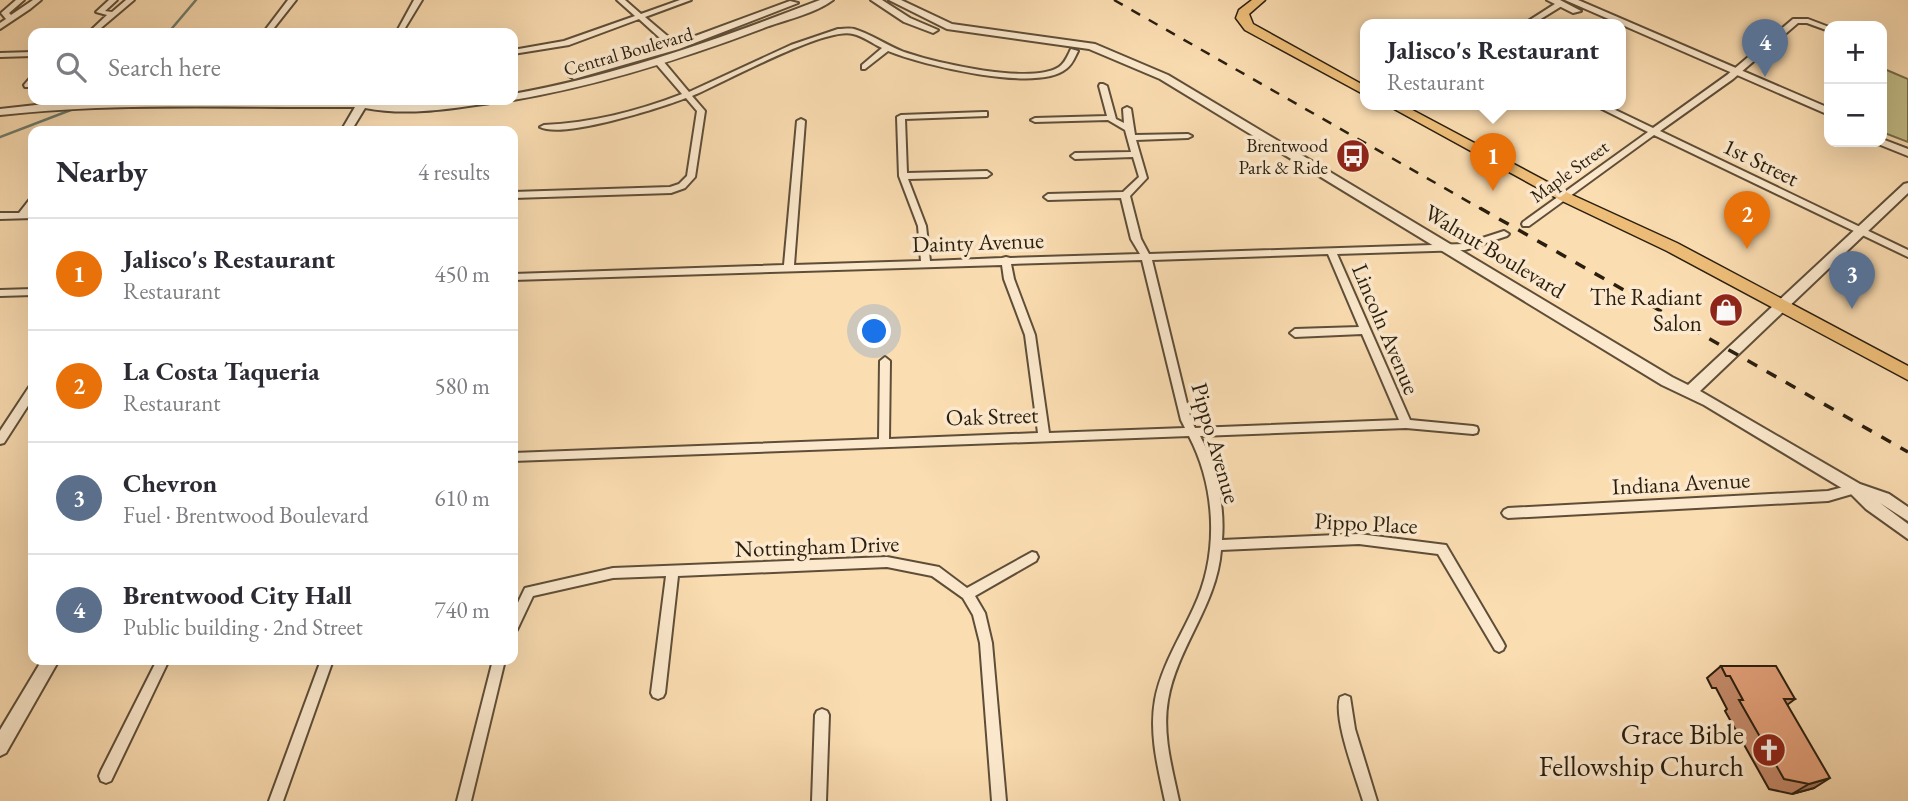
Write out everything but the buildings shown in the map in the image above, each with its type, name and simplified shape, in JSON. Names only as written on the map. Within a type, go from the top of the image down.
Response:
[{"type":"main road","points":[[1259,0],[1245,8],[1243,13],[1242,18],[1249,27],[1360,88]]},
{"type":"main road","points":[[1402,110],[1565,197],[1661,241],[1908,386]]},
{"type":"main road","points":[[1776,309],[1908,374]]},
{"type":"street","points":[[9,18],[5,13],[20,0]]},
{"type":"street","points":[[0,27],[9,18],[23,14],[37,0]]},
{"type":"street","points":[[113,0],[100,12],[119,12],[130,0]]},
{"type":"street","points":[[270,28],[292,0]]},
{"type":"street","points":[[402,28],[418,0]]},
{"type":"street","points":[[621,0],[675,47]]},
{"type":"street","points":[[518,51],[566,43],[687,0]]},
{"type":"street","name":"Central Boulevard","points":[[518,87],[610,68],[801,0]]},
{"type":"street","name":"Central Boulevard","points":[[518,96],[600,80],[660,63],[828,0]]},
{"type":"street","name":"Walnut Boulevard","points":[[876,0],[907,20],[934,30],[974,39],[1111,55]]},
{"type":"street","name":"Walnut Boulevard","points":[[894,0],[934,22],[963,30],[1091,46],[1164,77],[1667,381],[1855,489],[1884,498],[1908,515]]},
{"type":"street","points":[[1561,1],[1599,19]]},
{"type":"street","points":[[1534,19],[1561,1]]},
{"type":"street","points":[[1561,1],[1610,19]]},
{"type":"street","points":[[97,28],[111,14]]},
{"type":"street","name":"Maple Street","points":[[1526,224],[1733,75],[1796,21],[1808,21],[1824,27]]},
{"type":"street","points":[[1626,25],[1824,119]]},
{"type":"street","points":[[1626,28],[1637,29]]},
{"type":"street","points":[[1626,30],[1824,111]]},
{"type":"street","points":[[544,127],[569,128],[689,94],[841,31],[853,32],[887,48],[962,69],[1031,76],[1062,69],[1074,51]]},
{"type":"street","points":[[865,67],[887,48]]},
{"type":"street","points":[[0,55],[28,54]]},
{"type":"street","points":[[518,195],[671,190],[682,186],[691,177],[701,111],[660,63]]},
{"type":"street","points":[[1103,86],[1111,118]]},
{"type":"street","points":[[0,112],[57,106],[121,105]]},
{"type":"street","points":[[349,126],[361,105]]},
{"type":"street","points":[[370,105],[378,108],[420,105]]},
{"type":"street","points":[[1048,197],[1125,195],[1143,178],[1127,109]]},
{"type":"street","name":"1st Street","points":[[1608,110],[1908,254]]},
{"type":"street","points":[[926,262],[922,226],[904,176],[901,117],[984,114]]},
{"type":"street","points":[[1035,120],[1111,118],[1131,133],[1188,136]]},
{"type":"street","points":[[789,267],[801,121]]},
{"type":"street","points":[[1887,138],[1908,148]]},
{"type":"street","points":[[1887,145],[1908,153]]},
{"type":"street","points":[[1075,156],[1136,154]]},
{"type":"street","points":[[904,176],[987,174]]},
{"type":"street","points":[[1690,392],[1908,187]]},
{"type":"street","name":"Pippo Avenue","points":[[1125,195],[1136,239],[1146,256],[1186,420],[1198,441],[1216,509],[1217,545],[1214,573],[1168,666],[1160,704],[1162,748],[1172,801]]},
{"type":"street","points":[[22,215],[28,207]]},
{"type":"street","points":[[0,216],[28,215]]},
{"type":"street","points":[[1444,247],[1465,247],[1504,234]]},
{"type":"street","name":"Dainty Avenue","points":[[518,277],[1444,247]]},
{"type":"street","name":"Lincoln Avenue","points":[[1331,250],[1406,424]]},
{"type":"street","points":[[1006,260],[1009,279],[1030,335],[1044,435]]},
{"type":"street","points":[[0,293],[28,292]]},
{"type":"street","points":[[1296,333],[1365,330]]},
{"type":"street","points":[[884,442],[885,361]]},
{"type":"street","points":[[0,440],[28,398]]},
{"type":"street","name":"Oak Street","points":[[518,457],[1192,430],[1406,424],[1473,430]]},
{"type":"street","name":"Walnut Boulevard","points":[[1855,489],[1908,533]]},
{"type":"street","name":"Indiana Avenue","points":[[1508,513],[1828,496],[1855,489]]},
{"type":"street","name":"Pippo Place","points":[[1217,545],[1359,539],[1442,549],[1499,646]]},
{"type":"street","points":[[967,594],[1032,557]]},
{"type":"street","name":"Nottingham Drive","points":[[518,615],[529,592],[613,573],[887,562],[935,570],[967,594],[979,613],[986,643],[999,801]]},
{"type":"street","points":[[658,694],[672,572]]},
{"type":"street","points":[[0,747],[48,665]]},
{"type":"street","points":[[106,776],[161,665]]},
{"type":"street","points":[[276,801],[325,665]]},
{"type":"street","points":[[464,801],[498,665]]},
{"type":"street","points":[[1345,701],[1348,729],[1370,801]]},
{"type":"street","points":[[819,801],[822,715]]},
{"type":"shaded area","points":[[1887,70],[1908,79],[1908,142],[1887,134]]},
{"type":"waterway","points":[[172,28],[196,0]]},
{"type":"waterway","points":[[29,126],[76,108]]},
{"type":"waterway","points":[[0,137],[28,126]]},
{"type":"railway","points":[[1114,0],[1483,210]]},
{"type":"railway","points":[[1480,208],[1908,452]]},
{"type":"place","name":"Brentwood City Hall","points":[[1765,77]]},
{"type":"place","name":"Brentwood Park & Ride","points":[[1353,156]]},
{"type":"place","name":"Jalisco's Restaurant","points":[[1493,191]]},
{"type":"place","name":"La Costa Taqueria","points":[[1747,249]]},
{"type":"place","name":"Chevron","points":[[1852,309]]},
{"type":"place","name":"The Radiant Salon","points":[[1726,310]]},
{"type":"place","name":"Grace Bible Fellowship Church","points":[[1769,750]]}]
